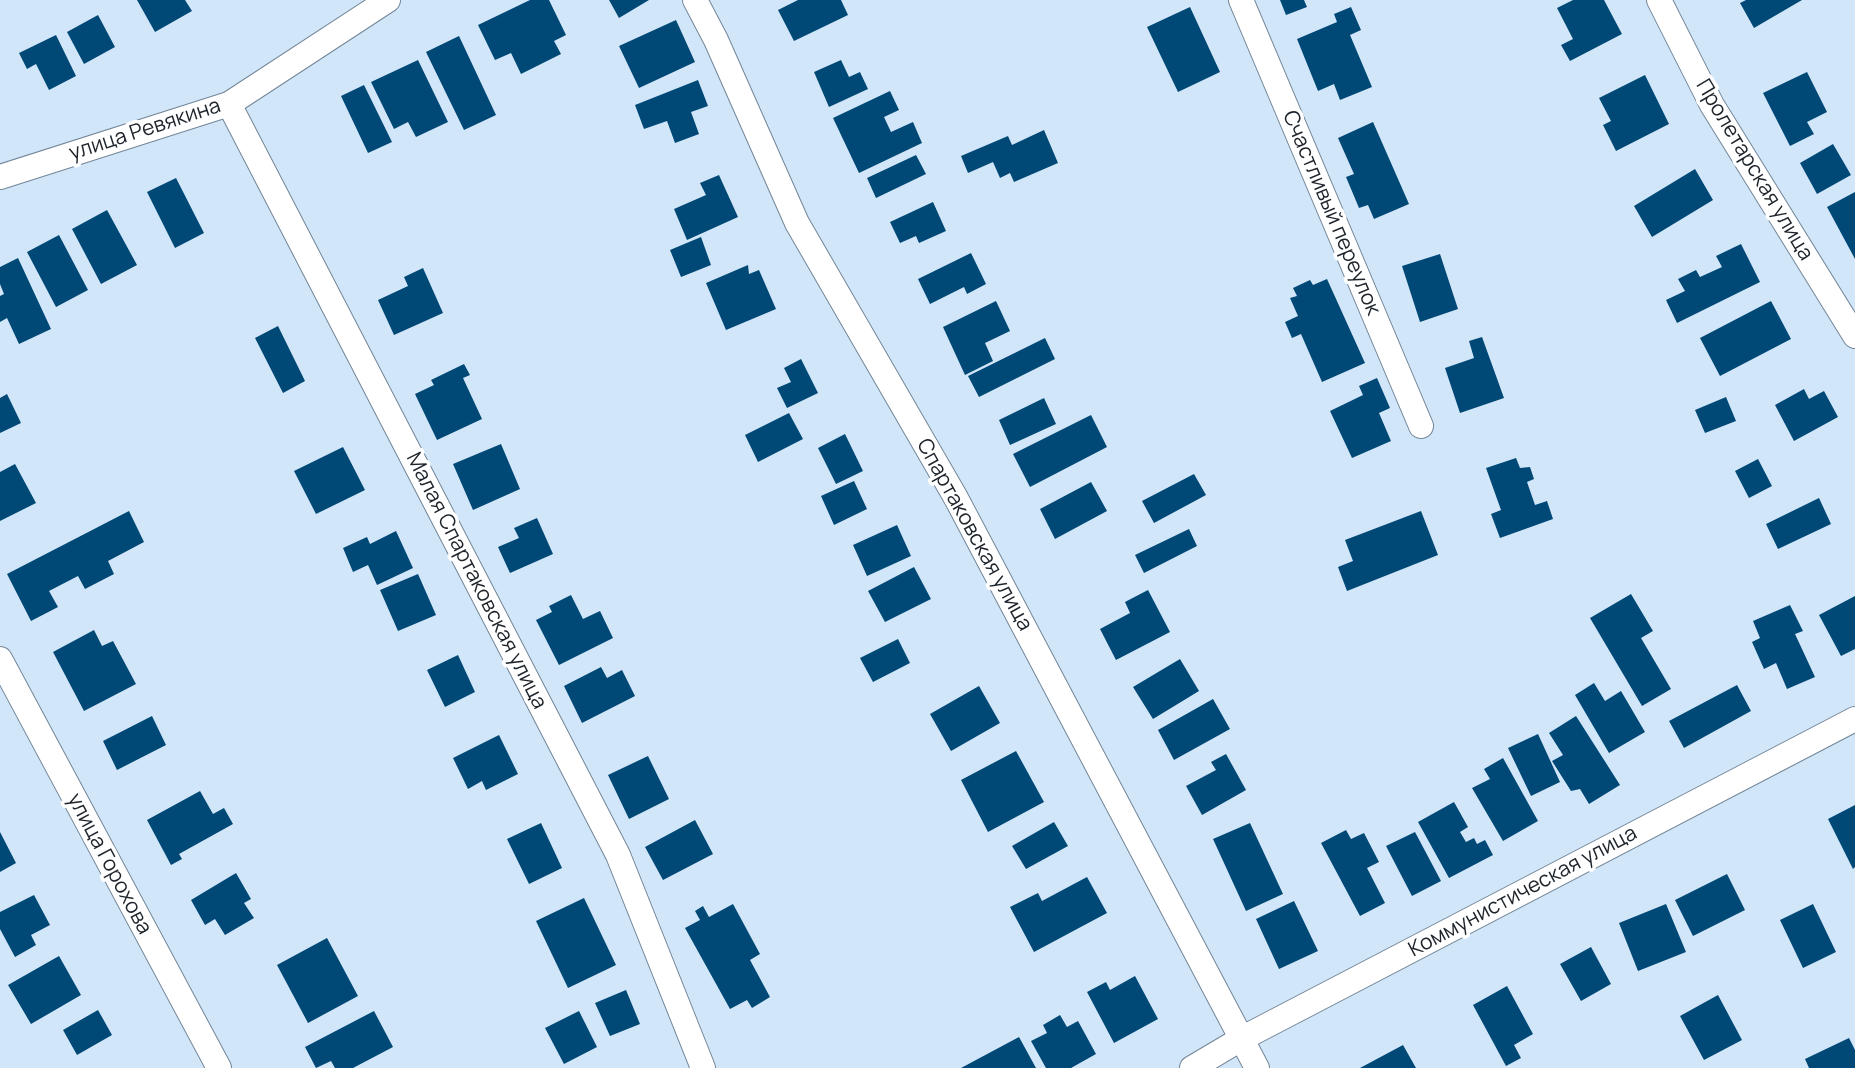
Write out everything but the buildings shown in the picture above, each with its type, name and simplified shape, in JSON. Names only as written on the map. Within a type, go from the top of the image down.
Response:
[{"type":"street","name":"улица Ревякина","points":[[0,177],[229,104],[388,0]]},
{"type":"street","name":"Спартаковская улица","points":[[695,0],[716,40],[797,223],[956,498],[1257,1068]]},
{"type":"street","name":"Счастливый переулок","points":[[1241,0],[1421,426]]},
{"type":"street","name":"Пролетарская улица","points":[[1661,1],[1712,105],[1855,337]]},
{"type":"street","name":"Малая Спартаковская улица","points":[[229,104],[618,855],[703,1068]]},
{"type":"street","name":"улица Горохова","points":[[0,659],[219,1068]]},
{"type":"street","name":"Коммунистическая улица","points":[[1192,1068],[1241,1039],[1855,719]]}]
